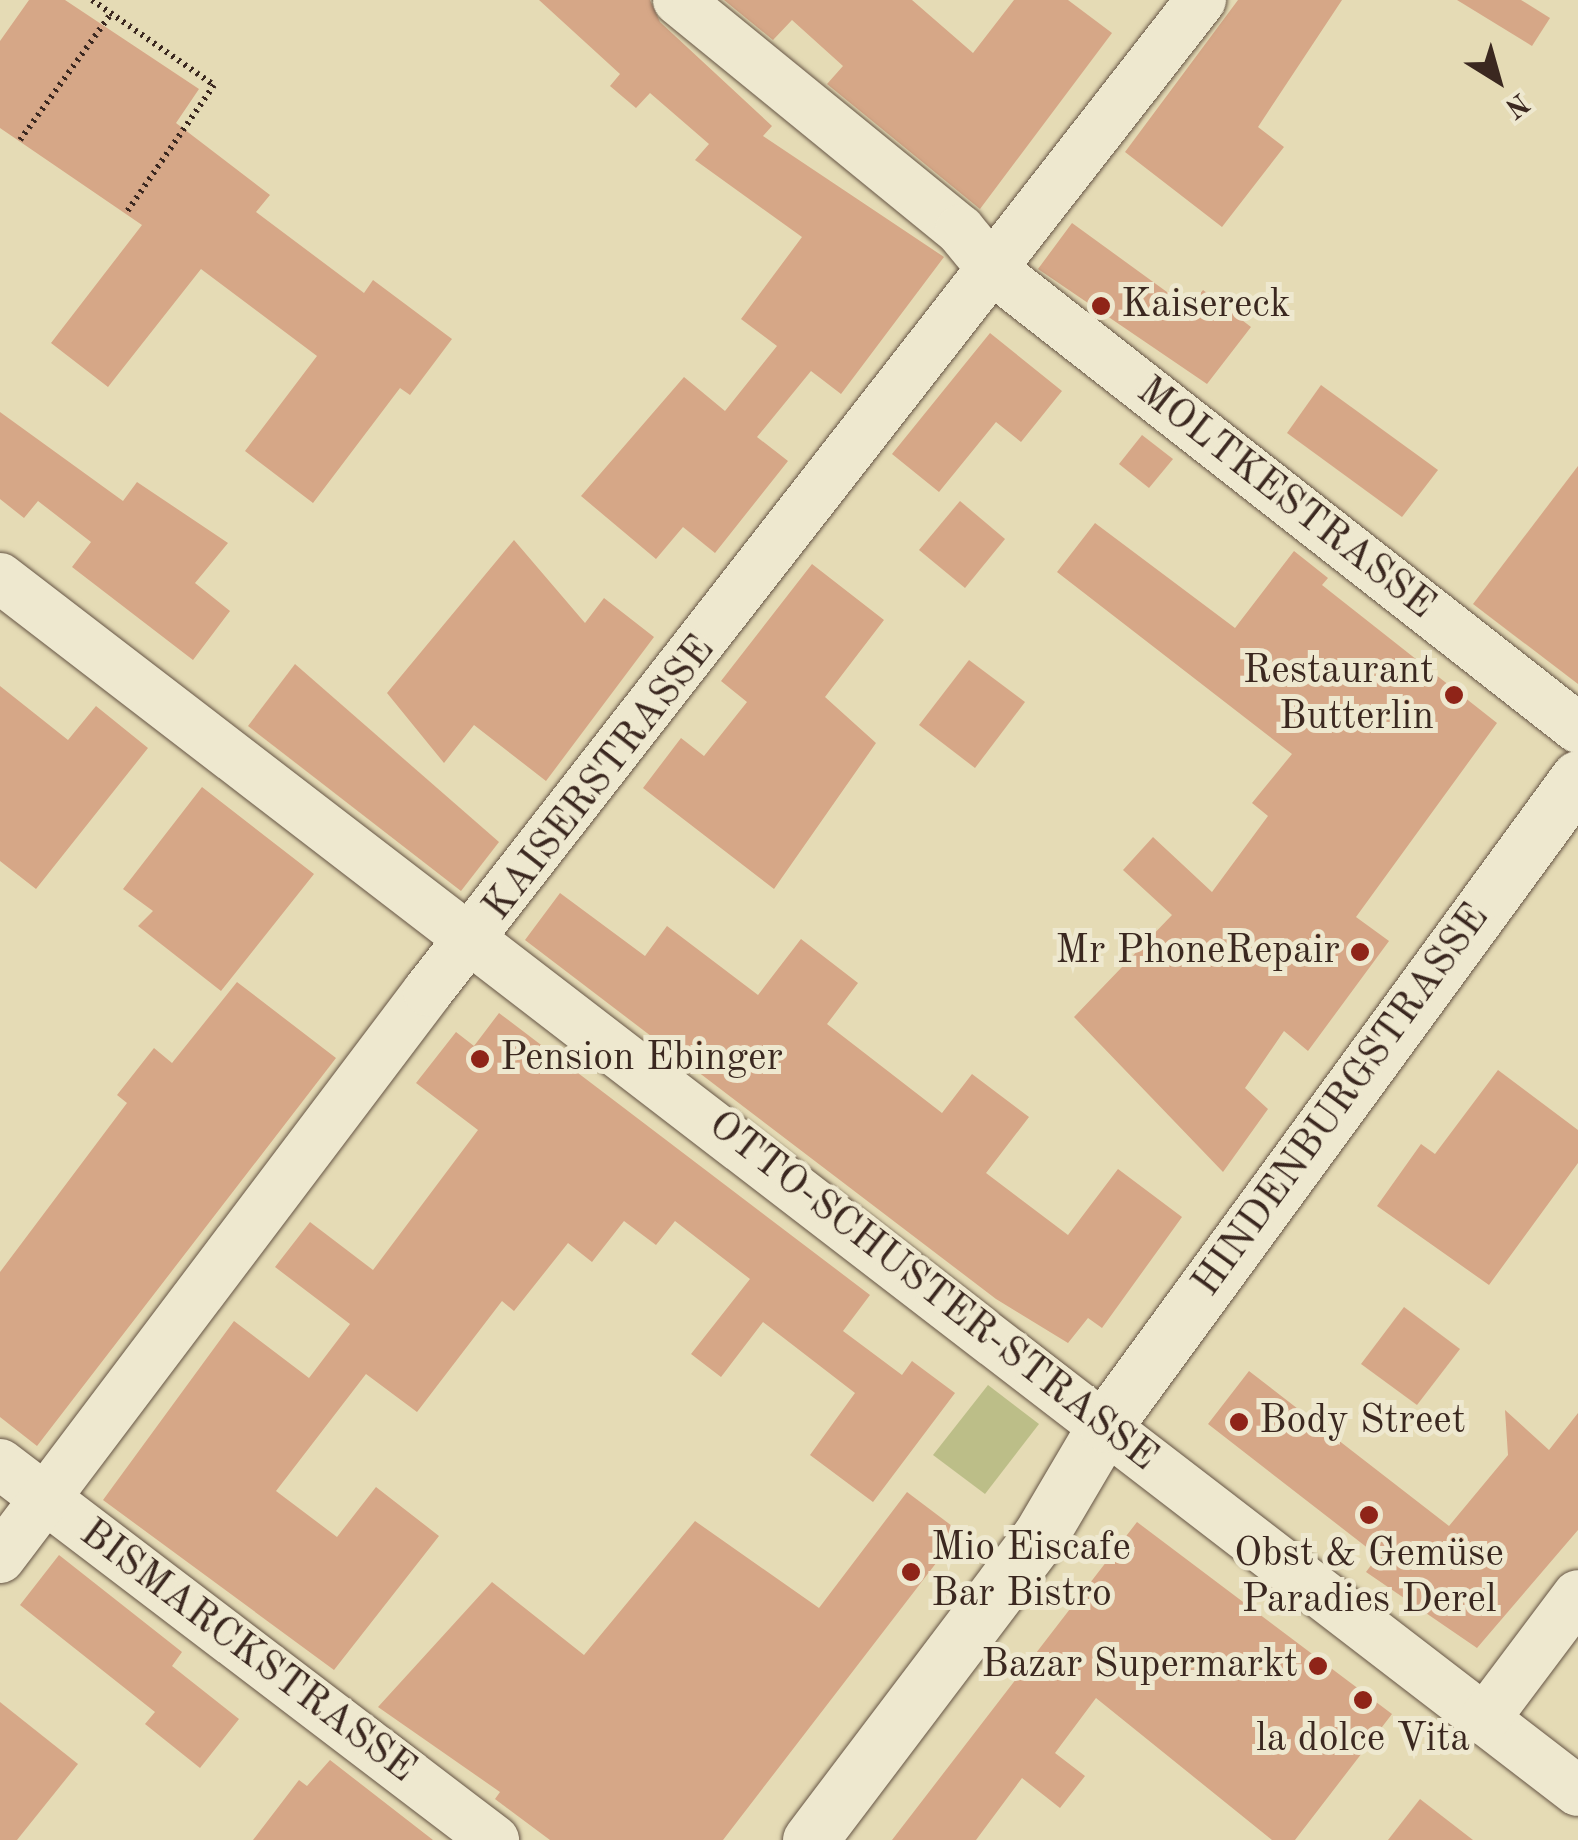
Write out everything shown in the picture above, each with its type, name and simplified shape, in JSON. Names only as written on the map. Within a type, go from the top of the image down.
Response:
[{"type":"main road","name":"HINDENBURGSTRASSE","points":[[810,1840],[1040,1536],[1106,1424],[1578,778]]},
{"type":"main road","name":"HINDENBURGSTRASSE","points":[[776,1840],[1020,1516],[1106,1424]]},
{"type":"street","name":"MOLTKESTRASSE","points":[[678,0],[960,230],[993,270],[1578,728]]},
{"type":"street","name":"KAISERSTRASSE","points":[[0,1558],[1201,0]]},
{"type":"street","name":"OTTO-SCHUSTER-STRASSE","points":[[0,578],[1106,1424],[1578,1791]]},
{"type":"street","name":"BISMARCKSTRASSE","points":[[0,1464],[494,1840]]},
{"type":"street","points":[[1484,1720],[1578,1596]]},
{"type":"path","points":[[92,0],[214,86],[126,213]]},
{"type":"path","points":[[20,140],[111,14]]},
{"type":"green space","points":[[988,1385],[1039,1424],[985,1494],[933,1455]]},
{"type":"building","points":[[29,0],[65,0],[199,89],[176,123],[270,195],[256,212],[364,293],[373,280],[452,339],[410,395],[400,388],[313,503],[245,451],[317,356],[201,269],[108,387],[51,343],[142,225],[0,128],[0,41]]},
{"type":"building","points":[[539,0],[650,0],[660,22],[772,126],[763,136],[944,257],[841,394],[811,371],[757,437],[788,461],[715,553],[683,527],[656,559],[581,496],[684,377],[725,411],[777,346],[741,319],[802,237],[695,160],[709,144],[650,93],[636,108],[610,86],[620,74]]},
{"type":"building","points":[[724,0],[912,0],[973,53],[1014,0],[1068,0],[1112,33],[980,209],[827,84],[843,66],[792,20],[773,40]]},
{"type":"building","points":[[1238,0],[1342,0],[1258,127],[1284,147],[1222,227],[1125,152]]},
{"type":"building","points":[[1457,0],[1521,0],[1550,18],[1532,46]]},
{"type":"building","points":[[1072,223],[1189,308],[1203,290],[1251,327],[1207,384],[1038,269]]},
{"type":"building","points":[[990,333],[1062,391],[1021,442],[996,422],[939,492],[892,454]]},
{"type":"building","points":[[1321,385],[1438,470],[1402,517],[1287,433]]},
{"type":"building","points":[[0,412],[123,501],[137,482],[228,543],[195,583],[230,611],[193,660],[72,567],[91,542],[38,501],[24,518],[0,499]]},
{"type":"building","points":[[1142,435],[1173,459],[1149,488],[1119,464]]},
{"type":"building","points":[[1578,466],[1578,684],[1473,604]]},
{"type":"building","points":[[960,501],[1005,539],[965,588],[919,550]]},
{"type":"building","points":[[1095,523],[1235,628],[1294,551],[1328,578],[1322,585],[1497,723],[1356,917],[1389,941],[1308,1051],[1284,1031],[1245,1088],[1268,1109],[1223,1172],[1074,1017],[1172,915],[1123,870],[1153,837],[1212,892],[1268,816],[1252,803],[1292,754],[1057,572]]},
{"type":"building","points":[[514,540],[585,623],[604,598],[654,637],[546,781],[474,725],[444,763],[387,693]]},
{"type":"building","points":[[812,564],[884,620],[825,697],[876,743],[774,889],[643,788],[681,738],[704,756],[747,702],[721,681]]},
{"type":"building","points":[[969,660],[1025,702],[975,768],[919,725]]},
{"type":"building","points":[[295,664],[499,842],[461,891],[248,726]]},
{"type":"building","points":[[0,686],[68,740],[96,706],[148,748],[36,889],[0,861]]},
{"type":"building","points":[[202,787],[314,874],[221,991],[138,926],[153,911],[123,889]]},
{"type":"building","points":[[560,893],[645,956],[667,926],[758,995],[801,939],[858,983],[827,1024],[942,1113],[972,1074],[1029,1117],[986,1173],[1068,1235],[1118,1169],[1182,1217],[1102,1328],[1088,1318],[1068,1343],[996,1299],[525,940]]},
{"type":"building","points":[[237,982],[336,1058],[37,1446],[0,1417],[0,1272],[127,1103],[117,1095],[154,1048],[172,1063]]},
{"type":"building","points":[[499,1013],[870,1295],[843,1331],[902,1375],[912,1361],[955,1393],[873,1502],[810,1455],[855,1393],[763,1322],[721,1377],[691,1354],[750,1279],[675,1221],[656,1245],[624,1221],[592,1262],[568,1243],[514,1311],[502,1301],[417,1412],[366,1374],[276,1491],[337,1537],[376,1487],[439,1536],[334,1670],[103,1500],[234,1321],[309,1378],[350,1324],[275,1267],[310,1222],[373,1270],[478,1130],[416,1083],[456,1032],[474,1046]]},
{"type":"building","points":[[1498,1070],[1578,1130],[1578,1163],[1489,1285],[1377,1206],[1421,1144],[1435,1154]]},
{"type":"building","points":[[1404,1307],[1460,1349],[1417,1405],[1361,1364]]},
{"type":"building","points":[[1249,1371],[1449,1526],[1508,1455],[1505,1410],[1549,1450],[1578,1413],[1578,1530],[1477,1648],[1366,1572],[1378,1556],[1208,1424]]},
{"type":"building","points":[[907,1492],[960,1532],[723,1840],[550,1840],[495,1799],[500,1792],[378,1707],[492,1582],[584,1655],[695,1521],[819,1608]]},
{"type":"building","points":[[1137,1522],[1392,1714],[1295,1840],[1272,1840],[1096,1698],[1055,1753],[1085,1776],[1060,1808],[1022,1778],[976,1840],[892,1840]]},
{"type":"building","points":[[59,1555],[182,1652],[172,1666],[239,1719],[200,1768],[145,1724],[155,1712],[20,1605]]},
{"type":"building","points":[[0,1702],[78,1764],[17,1840],[0,1840]]},
{"type":"building","points":[[330,1760],[433,1840],[253,1840],[299,1780],[307,1786]]},
{"type":"building","points":[[1420,1799],[1473,1840],[1388,1840]]},
{"type":"place","name":"Kaisereck","points":[[1101,306]]},
{"type":"place","name":"Restaurant Butterlin","points":[[1454,695]]},
{"type":"place","name":"Mr PhoneRepair","points":[[1360,952]]},
{"type":"place","name":"Pension Ebinger","points":[[480,1059]]},
{"type":"place","name":"Body Street","points":[[1239,1422]]},
{"type":"place","name":"Obst & Gemüse Paradies Derel","points":[[1369,1515]]},
{"type":"place","name":"Mio Eiscafe Bar Bistro","points":[[911,1572]]},
{"type":"place","name":"Bazar Supermarkt","points":[[1318,1666]]},
{"type":"place","name":"la dolce Vita","points":[[1363,1700]]}]
